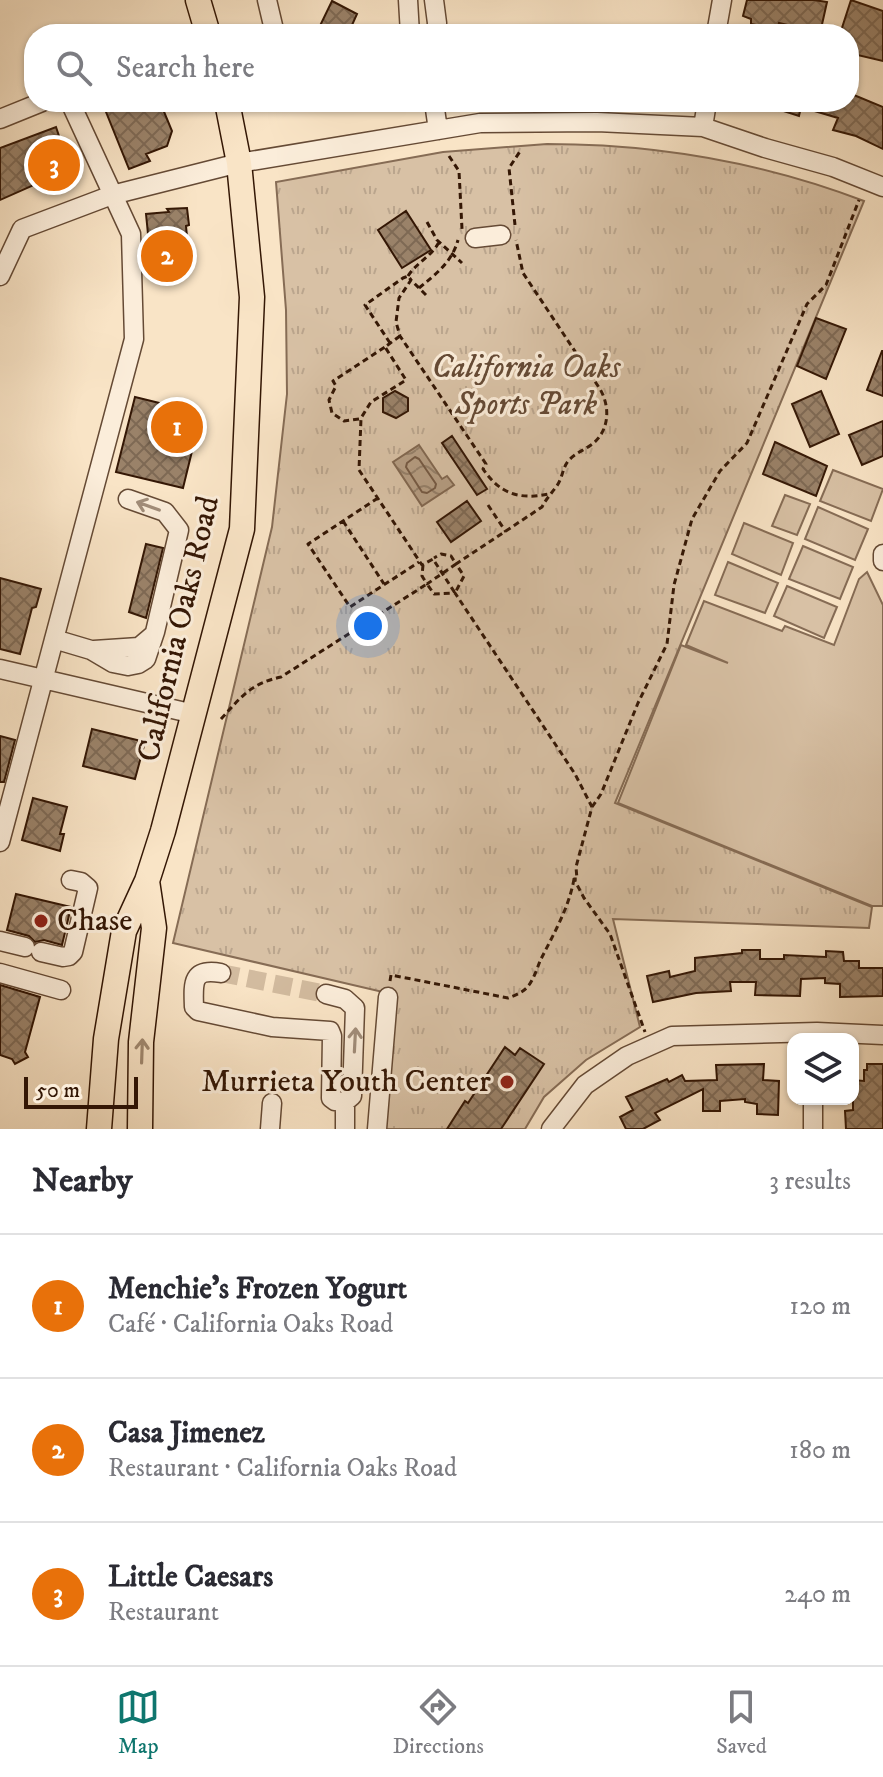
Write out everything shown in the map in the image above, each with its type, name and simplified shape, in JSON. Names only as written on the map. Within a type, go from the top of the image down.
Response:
[{"type":"main road","points":[[198,0],[205,24]]},
{"type":"main road","name":"California Oaks Road","points":[[99,1129],[106,1039],[124,931],[147,881],[242,529],[252,297],[239,163],[229,112]]},
{"type":"main road","name":"California Oaks Road","points":[[140,1129],[141,1042],[154,928],[147,881]]},
{"type":"street","points":[[267,0],[273,24]]},
{"type":"street","points":[[408,0],[409,24]]},
{"type":"street","points":[[434,0],[437,24]]},
{"type":"street","points":[[718,24],[722,0]]},
{"type":"street","points":[[0,119],[24,109]]},
{"type":"street","points":[[0,842],[134,339],[131,234],[75,112]]},
{"type":"street","points":[[435,112],[438,130]]},
{"type":"street","points":[[703,127],[705,112]]},
{"type":"street","points":[[0,276],[22,229],[112,195],[239,163],[490,123],[597,122],[703,127],[833,167],[883,187]]},
{"type":"street","points":[[475,238],[501,235]]},
{"type":"street","points":[[54,639],[91,650],[113,663],[128,666],[146,659],[179,530],[165,512],[128,499]]},
{"type":"street","points":[[883,554],[883,561]]},
{"type":"street","points":[[0,669],[194,714]]},
{"type":"street","points":[[0,941],[69,956],[73,952],[88,888],[81,882],[71,880]]},
{"type":"street","points":[[221,973],[207,970],[195,979],[194,1007],[205,1013],[272,1027],[330,1031],[331,1098],[345,1102],[352,1096],[355,1008],[345,999],[326,994]]},
{"type":"street","points":[[0,973],[61,990]]},
{"type":"street","points":[[377,1129],[388,997]]},
{"type":"street","points":[[551,1129],[585,1085],[627,1056],[672,1036],[787,1035]]},
{"type":"street","points":[[859,1035],[883,1035]]},
{"type":"street","points":[[345,1102],[345,1129]]},
{"type":"street","points":[[270,1129],[272,1103]]},
{"type":"street","points":[[813,1105],[813,1129]]},
{"type":"path","points":[[221,719],[242,696],[261,682],[281,677],[542,507],[558,485],[570,460],[601,435],[607,421],[607,404],[600,389],[523,273],[517,250],[509,168],[521,150]]},
{"type":"path","points":[[419,288],[440,271],[457,246],[463,218],[459,171],[449,156]]},
{"type":"path","points":[[388,997],[391,975],[508,998],[530,985],[571,897],[592,807],[601,794],[638,703],[667,644],[674,585],[692,519],[720,471],[747,443],[807,304],[826,285],[859,200]]},
{"type":"path","points":[[427,222],[439,242],[462,263]]},
{"type":"path","points":[[439,242],[433,253],[416,265],[399,298],[396,322],[400,336],[486,464],[483,469],[494,485],[529,498],[549,494]]},
{"type":"path","points":[[409,278],[426,295]]},
{"type":"path","points":[[390,343],[365,305],[409,278]]},
{"type":"path","points":[[361,418],[353,422],[344,421],[332,413],[329,400],[336,386],[333,381],[400,336]]},
{"type":"path","points":[[385,347],[406,380],[371,402],[361,418],[359,470],[422,563],[422,576],[434,594],[455,593]]},
{"type":"path","points":[[378,498],[308,544],[350,607],[384,584],[441,554],[451,556],[464,576],[455,593]]},
{"type":"path","points":[[488,505],[506,532]]},
{"type":"path","points":[[343,521],[384,584]]},
{"type":"path","points":[[433,559],[575,774],[592,807]]},
{"type":"path","points":[[574,879],[610,934],[649,1046]]},
{"type":"green space","name":"California Oaks Sports Park","points":[[547,144],[628,147],[708,158],[787,176],[864,201],[615,803],[872,907],[869,928],[613,919],[640,1027],[586,1060],[544,1097],[525,1129],[372,1129],[383,992],[173,943],[272,527],[287,394],[286,310],[276,182],[443,152]]},
{"type":"green space","points":[[833,470],[883,489],[871,521],[820,501]]},
{"type":"green space","points":[[785,495],[810,504],[797,535],[772,526]]},
{"type":"green space","points":[[818,507],[868,529],[855,560],[805,539]]},
{"type":"green space","points":[[744,523],[793,543],[781,575],[732,554]]},
{"type":"green space","points":[[803,546],[853,567],[840,599],[789,579]]},
{"type":"green space","points":[[728,562],[778,583],[765,613],[715,595]]},
{"type":"green space","points":[[867,572],[883,605],[883,906],[872,906],[618,803],[681,645],[728,663],[686,645],[704,601],[782,631],[785,626],[834,645],[859,579]]},
{"type":"green space","points":[[787,586],[837,607],[824,638],[774,616]]},
{"type":"water","points":[[419,445],[442,479],[447,476],[454,485],[422,506],[393,462]]},
{"type":"building","points":[[747,0],[827,2],[822,24],[751,24],[751,19],[743,16]]},
{"type":"building","points":[[851,0],[883,11],[883,61],[859,55],[859,24],[843,24]]},
{"type":"building","points":[[332,1],[357,14],[352,24],[321,24]]},
{"type":"building","points":[[859,97],[883,107],[883,149],[856,136],[833,130],[838,118],[818,112],[859,112]]},
{"type":"building","points":[[106,112],[164,112],[172,131],[167,146],[146,154],[150,161],[129,169]]},
{"type":"building","points":[[56,127],[70,169],[0,200],[0,148]]},
{"type":"building","points":[[187,208],[190,268],[149,274],[146,214]]},
{"type":"building","points":[[406,211],[431,250],[402,268],[378,230]]},
{"type":"building","points":[[816,318],[846,329],[826,379],[797,366]]},
{"type":"building","points":[[883,351],[883,396],[867,390]]},
{"type":"building","points":[[395,391],[408,398],[408,411],[396,418],[383,412],[383,398]]},
{"type":"building","points":[[821,391],[839,434],[810,447],[792,404]]},
{"type":"building","points":[[135,397],[196,412],[188,442],[194,443],[183,488],[116,472]]},
{"type":"building","points":[[883,421],[883,456],[862,465],[849,435]]},
{"type":"building","points":[[452,436],[487,489],[477,495],[442,443]]},
{"type":"building","points":[[775,442],[827,466],[816,496],[763,474]]},
{"type":"building","points":[[467,501],[481,521],[451,542],[437,522]]},
{"type":"building","points":[[146,544],[163,548],[146,618],[129,612]]},
{"type":"building","points":[[0,578],[41,589],[36,607],[32,608],[20,654],[0,649]]},
{"type":"building","points":[[92,729],[145,742],[135,779],[83,766]]},
{"type":"building","points":[[0,736],[15,740],[4,782],[0,782]]},
{"type":"building","points":[[33,798],[67,807],[60,834],[64,834],[60,851],[22,840]]},
{"type":"building","name":"Chase","points":[[16,894],[71,907],[62,945],[44,940],[35,942],[29,936],[7,930]]},
{"type":"building","points":[[742,950],[760,950],[760,959],[784,959],[784,955],[826,957],[826,951],[843,952],[844,961],[859,961],[859,968],[883,968],[883,996],[840,997],[840,984],[825,983],[825,978],[801,979],[800,996],[755,995],[756,982],[730,982],[731,991],[696,993],[653,1002],[647,976],[669,971],[670,977],[695,971],[695,958],[742,953]]},
{"type":"building","points":[[0,985],[40,997],[25,1052],[28,1057],[15,1064],[12,1059],[0,1055]]},
{"type":"building","name":"Murrieta Youth Center","points":[[505,1047],[515,1055],[520,1048],[544,1064],[501,1129],[447,1129],[465,1101],[468,1103]]},
{"type":"building","points":[[764,1064],[763,1080],[779,1081],[778,1115],[757,1114],[757,1104],[745,1102],[745,1099],[720,1101],[720,1111],[703,1111],[703,1089],[655,1113],[660,1120],[643,1129],[626,1129],[620,1117],[633,1110],[626,1097],[667,1079],[669,1082],[682,1075],[685,1081],[717,1080],[716,1065]]},
{"type":"building","points":[[867,1064],[883,1064],[883,1129],[846,1129],[845,1111],[859,1105],[859,1081],[864,1081],[864,1070],[867,1070]]},
{"type":"tunnel","points":[[221,973],[326,994]]},
{"type":"place","name":"Little Caesars","points":[[54,165]]},
{"type":"place","name":"Casa Jimenez","points":[[167,256]]},
{"type":"place","name":"Menchie's Frozen Yogurt","points":[[177,427]]},
{"type":"place","name":"Chase","points":[[41,921]]},
{"type":"place","name":"Murrieta Youth Center","points":[[507,1082]]}]
